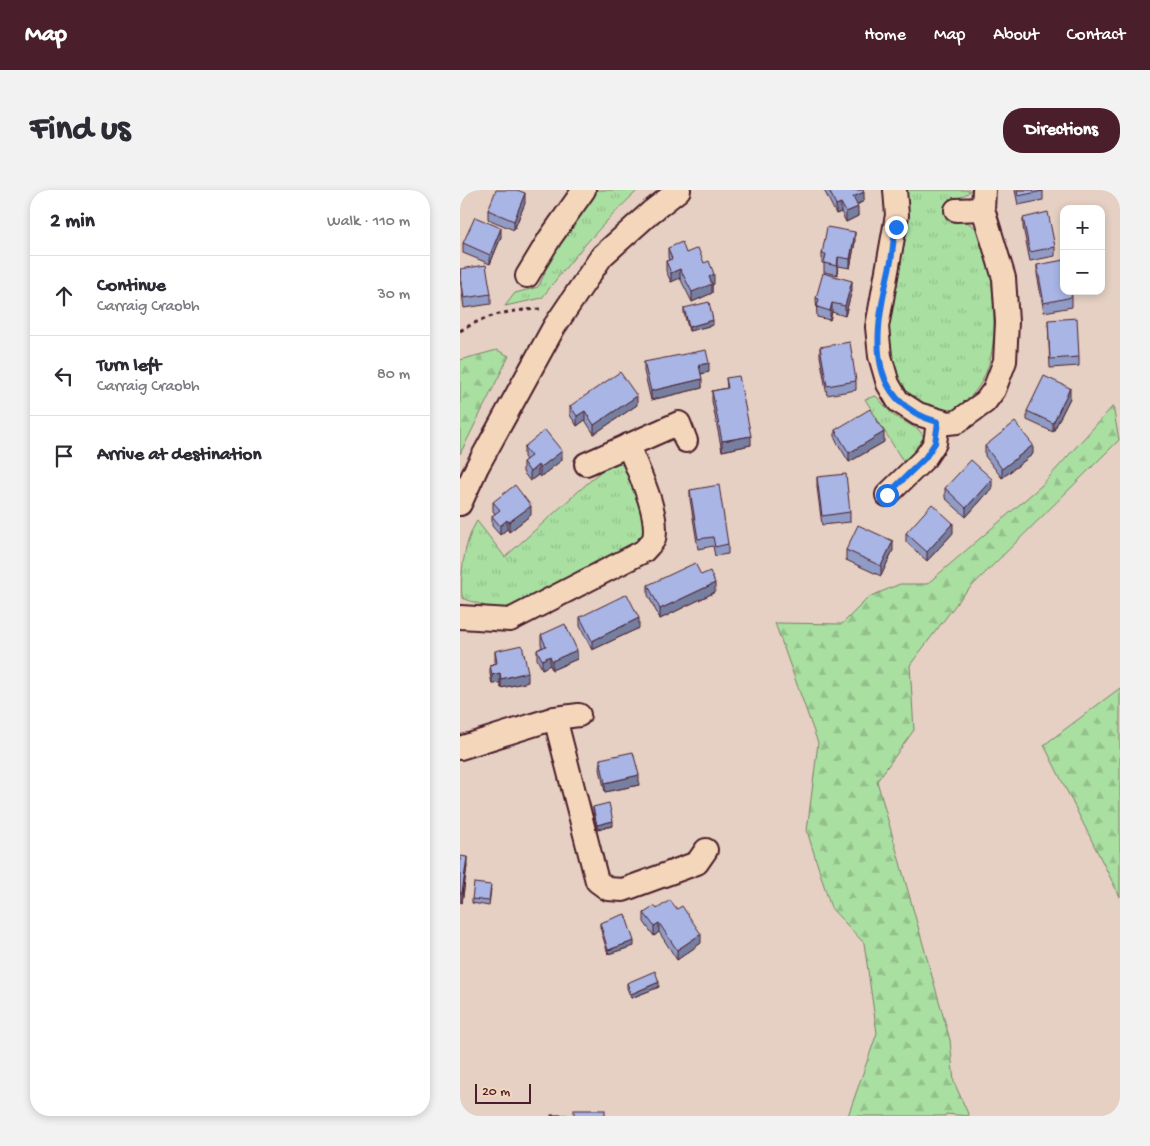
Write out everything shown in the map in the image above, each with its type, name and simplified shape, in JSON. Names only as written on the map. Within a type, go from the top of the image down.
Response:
[{"type":"street","points":[[527,276],[550,238],[584,190]]},
{"type":"street","points":[[460,504],[477,467],[554,327],[602,256],[679,190]]},
{"type":"street","points":[[895,190],[898,201],[896,221],[877,340],[892,393],[918,414],[938,422],[957,422],[985,402],[994,390],[1005,361],[1007,322],[1004,278],[984,199],[956,210]]},
{"type":"street","points":[[887,495],[925,458],[935,443],[938,422]]},
{"type":"street","points":[[586,464],[679,423],[686,440]]},
{"type":"street","points":[[460,617],[510,620],[644,551],[654,540],[654,520],[649,501],[628,446]]},
{"type":"street","points":[[460,748],[555,718],[579,715]]},
{"type":"street","points":[[555,718],[598,881],[608,888],[623,890],[697,863],[706,850]]},
{"type":"path","points":[[460,330],[478,320],[518,310]]},
{"type":"green space","points":[[591,190],[638,190],[587,242],[542,298],[505,306],[515,293],[538,287],[545,273],[543,264]]},
{"type":"green space","points":[[906,190],[972,190],[958,199],[948,200],[950,219],[960,218],[975,227],[984,240],[989,260],[992,280],[994,335],[988,367],[982,381],[973,394],[961,405],[946,411],[929,411],[918,407],[905,394],[884,366],[889,286],[908,204]]},
{"type":"green space","points":[[497,350],[509,356],[460,454],[460,360]]},
{"type":"green space","points":[[876,396],[893,415],[919,430],[927,441],[918,455],[904,463],[865,399]]},
{"type":"green space","points":[[1113,406],[1119,440],[963,595],[910,665],[914,730],[877,781],[950,1040],[954,1082],[969,1116],[946,1114],[945,1116],[848,1116],[877,1033],[864,943],[831,908],[807,831],[818,743],[775,623],[842,624],[869,597],[900,584],[927,584],[1041,486]]},
{"type":"green space","points":[[617,462],[632,475],[637,484],[644,505],[648,536],[507,610],[485,610],[485,606],[462,598],[464,558],[469,539],[477,521],[505,557],[609,464]]},
{"type":"green space","points":[[1120,688],[1120,897],[1044,745]]},
{"type":"building","points":[[496,190],[517,190],[525,193],[514,221],[488,210]]},
{"type":"building","points":[[829,190],[863,190],[864,192],[853,197],[858,207],[846,212],[841,203],[836,205]]},
{"type":"building","points":[[1017,190],[1043,190],[1043,191],[1018,196]]},
{"type":"building","points":[[1048,212],[1055,247],[1030,252],[1023,218]]},
{"type":"building","points":[[475,217],[501,228],[490,255],[463,243]]},
{"type":"building","points":[[827,227],[855,232],[850,259],[838,257],[837,266],[824,263],[826,254],[822,254]]},
{"type":"building","points":[[682,242],[686,253],[698,248],[704,263],[709,261],[714,274],[709,277],[712,284],[692,292],[680,269],[671,273],[666,261],[672,259],[668,248]]},
{"type":"building","points":[[1060,261],[1060,295],[1072,295],[1072,297],[1044,303],[1037,265]]},
{"type":"building","points":[[486,265],[491,294],[464,298],[460,269]]},
{"type":"building","points":[[823,273],[852,281],[845,306],[832,303],[830,311],[817,307],[819,299],[816,298]]},
{"type":"building","points":[[709,302],[713,320],[689,327],[684,308]]},
{"type":"building","points":[[1077,318],[1079,357],[1050,359],[1048,320]]},
{"type":"building","points":[[850,342],[856,381],[827,386],[820,347]]},
{"type":"building","points":[[706,350],[709,363],[699,365],[702,379],[651,391],[644,362]]},
{"type":"building","points":[[620,372],[637,396],[594,425],[585,411],[577,416],[570,406]]},
{"type":"building","points":[[739,376],[751,436],[722,441],[712,391],[728,388],[726,378]]},
{"type":"building","points":[[1044,376],[1070,388],[1053,423],[1027,411]]},
{"type":"building","points":[[870,409],[884,432],[849,453],[835,430]]},
{"type":"building","points":[[1015,422],[1033,445],[1002,469],[985,446]]},
{"type":"building","points":[[545,430],[562,451],[540,468],[538,465],[530,472],[523,462],[531,456],[524,447]]},
{"type":"building","points":[[971,460],[992,479],[966,508],[945,488]]},
{"type":"building","points":[[846,474],[850,512],[822,516],[817,477]]},
{"type":"building","points":[[515,485],[531,506],[509,522],[507,520],[500,526],[492,516],[500,510],[493,502]]},
{"type":"building","points":[[719,485],[728,544],[715,547],[713,537],[698,539],[690,490]]},
{"type":"building","points":[[932,504],[953,523],[927,552],[906,533]]},
{"type":"building","points":[[858,525],[893,541],[881,566],[846,550]]},
{"type":"building","points":[[695,563],[701,575],[710,571],[715,583],[660,609],[648,585]]},
{"type":"building","points":[[627,594],[639,618],[592,641],[580,617]]},
{"type":"building","points":[[565,624],[577,650],[552,661],[550,656],[542,660],[537,650],[546,646],[541,635]]},
{"type":"building","points":[[522,645],[528,672],[501,679],[500,673],[492,675],[490,665],[497,663],[495,651]]},
{"type":"building","points":[[633,752],[639,775],[605,783],[600,759]]},
{"type":"building","points":[[609,803],[613,821],[597,825],[593,807]]},
{"type":"building","points":[[460,856],[467,857],[462,893],[460,893]]},
{"type":"building","points":[[474,883],[491,885],[489,901],[472,899]]},
{"type":"building","points":[[670,900],[677,909],[682,906],[701,934],[677,950],[659,923],[654,926],[644,913],[655,906],[657,909]]},
{"type":"building","points":[[625,914],[634,941],[608,950],[600,923]]},
{"type":"building","points":[[655,971],[659,982],[631,994],[627,983]]},
{"type":"building","points":[[574,1110],[605,1110],[605,1116],[574,1116]]},
{"type":"building","points":[[567,1115],[567,1116],[551,1116]]},
{"type":"route","points":[[887,495],[925,458],[935,443],[938,422],[918,414],[898,401],[888,384],[880,356],[877,327],[896,227]]}]
